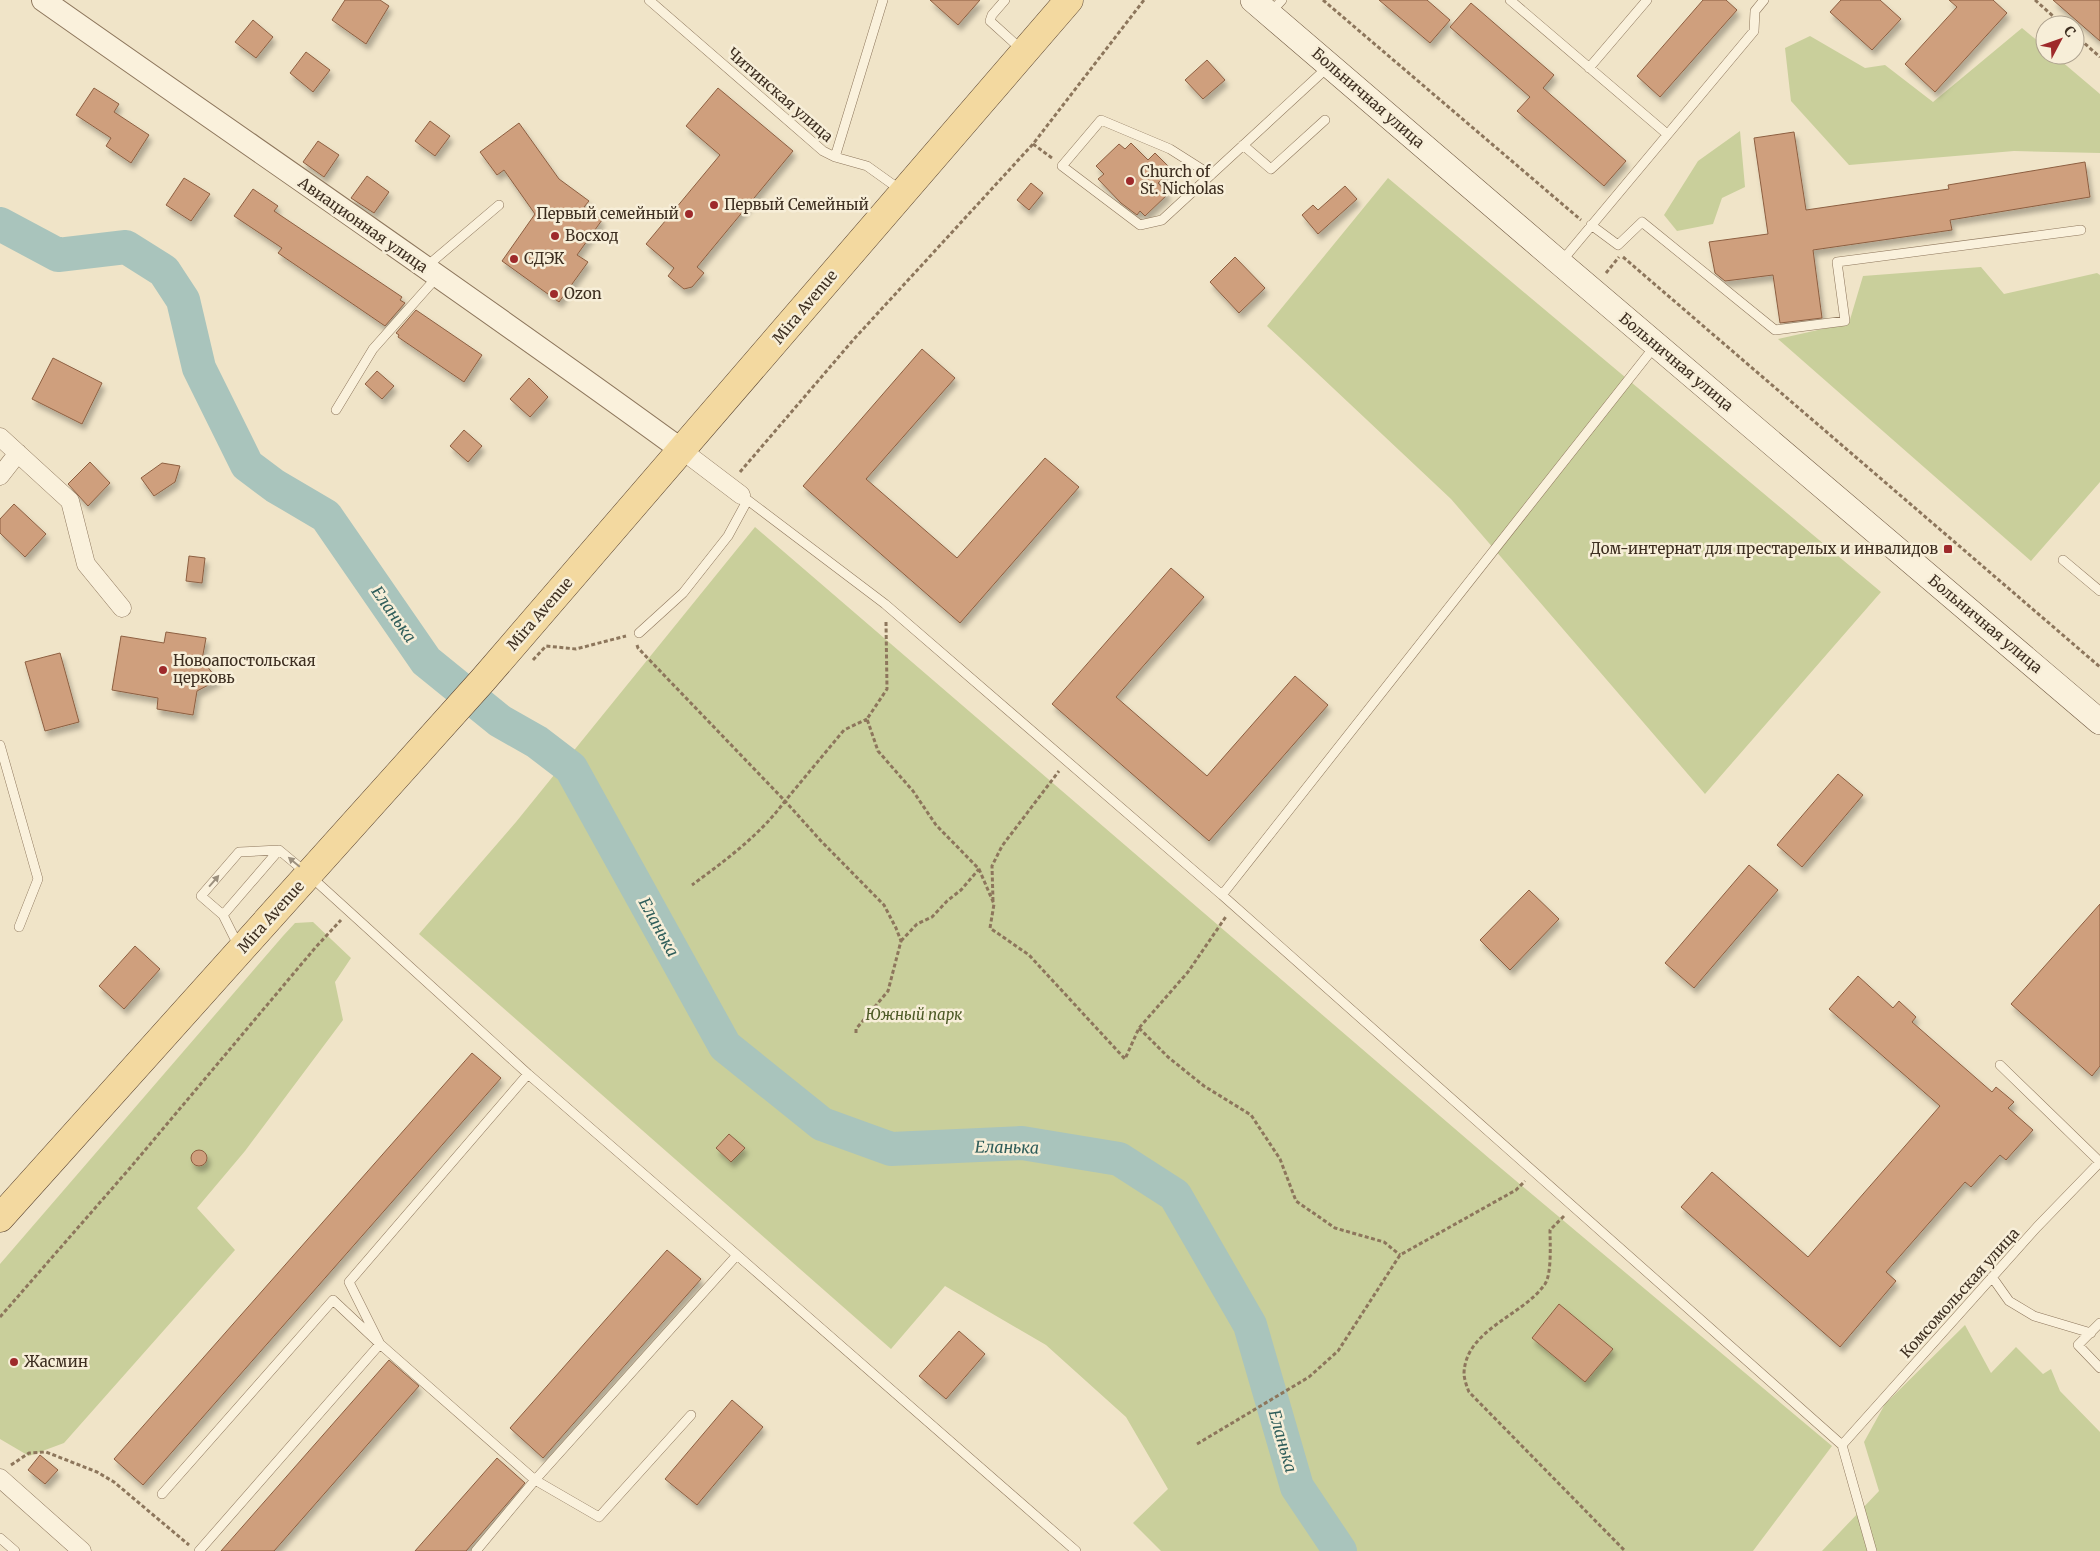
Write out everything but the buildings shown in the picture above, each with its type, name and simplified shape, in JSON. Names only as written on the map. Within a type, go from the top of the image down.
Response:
[{"type":"main road","name":"Mira Avenue","points":[[0,1218],[483,680],[683,451],[1069,0]]},
{"type":"main road","name":"Больничная улица","points":[[1268,5],[1330,65],[1655,345],[2100,722]]},
{"type":"street","name":"Авиационная улица","points":[[43,0],[542,348],[683,451]]},
{"type":"street","points":[[0,437],[70,501],[86,564],[122,608]]},
{"type":"street","points":[[683,451],[739,494]]},
{"type":"street","points":[[0,476],[18,453]]},
{"type":"street","points":[[3,1480],[82,1551]]},
{"type":"lane","name":"Читинская улица","points":[[650,0],[823,152],[867,166],[903,192]]},
{"type":"lane","points":[[835,157],[883,0]]},
{"type":"lane","points":[[1005,0],[992,15],[990,21],[1024,52]]},
{"type":"lane","points":[[1510,0],[1667,134]]},
{"type":"lane","points":[[1590,68],[1647,0]]},
{"type":"lane","points":[[1560,263],[1754,31],[1756,11],[1764,0]]},
{"type":"lane","points":[[1212,175],[1170,149],[1101,120],[1062,166],[1140,225],[1162,220],[1212,175],[1330,65]]},
{"type":"lane","points":[[1243,145],[1270,169],[1325,120]]},
{"type":"lane","points":[[336,410],[373,349],[431,272],[500,205]]},
{"type":"lane","points":[[1590,226],[1618,245],[1642,222],[1775,330],[1846,321],[1837,262],[2081,230]]},
{"type":"lane","points":[[1222,895],[1655,345]]},
{"type":"lane","points":[[639,633],[683,593],[728,536],[739,494],[885,604],[1068,761],[1234,905],[1842,1445],[1869,1549]]},
{"type":"lane","points":[[2063,560],[2100,590]]},
{"type":"lane","points":[[0,745],[38,879],[20,927]]},
{"type":"lane","points":[[223,915],[280,850]]},
{"type":"lane","points":[[241,950],[223,915],[201,896],[239,852],[280,850],[528,1074],[1076,1551]]},
{"type":"lane","points":[[2000,1065],[2100,1162]]},
{"type":"lane","points":[[380,1344],[349,1282],[528,1074]]},
{"type":"lane","name":"Комсомольская улица","points":[[1842,1445],[2037,1227],[2100,1162]]},
{"type":"lane","points":[[476,1551],[535,1480],[737,1255]]},
{"type":"lane","points":[[1992,1277],[2009,1301],[2034,1316],[2090,1332]]},
{"type":"lane","points":[[162,1494],[332,1300],[535,1480],[599,1517],[691,1414]]},
{"type":"lane","points":[[2100,1323],[2078,1345],[2100,1368]]},
{"type":"lane","points":[[197,1551],[380,1344]]},
{"type":"lane","points":[[0,1538],[15,1551]]},
{"type":"path","points":[[739,494],[854,339],[1033,144],[1144,0]]},
{"type":"path","points":[[1322,0],[1590,226]]},
{"type":"path","points":[[2035,0],[2052,15]]},
{"type":"path","points":[[2085,44],[2100,57]]},
{"type":"path","points":[[1033,144],[1062,166]]},
{"type":"path","points":[[1615,250],[2100,667]]},
{"type":"path","points":[[1605,274],[1621,255]]},
{"type":"path","points":[[692,885],[730,857],[770,821],[844,730],[866,719],[887,689],[885,604]]},
{"type":"path","points":[[531,662],[546,646],[576,649],[639,633]]},
{"type":"path","points":[[639,633],[635,641],[638,648],[785,801],[820,841],[884,905],[896,928],[900,941],[888,990],[856,1029],[856,1032]]},
{"type":"path","points":[[866,719],[878,751],[913,791],[936,826],[979,869],[994,904]]},
{"type":"path","points":[[1068,761],[1025,814],[1002,846],[992,866],[994,904],[990,928],[1029,955],[1125,1059],[1139,1028],[1188,972],[1234,905]]},
{"type":"path","points":[[900,941],[917,924],[932,917],[961,890],[979,869]]},
{"type":"path","points":[[0,1317],[349,912]]},
{"type":"path","points":[[1139,1028],[1168,1057],[1204,1086],[1251,1115],[1280,1159],[1296,1201],[1335,1228],[1384,1242],[1400,1255]]},
{"type":"path","points":[[1197,1444],[1309,1377],[1338,1351],[1400,1255],[1516,1190],[1534,1171]]},
{"type":"path","points":[[1573,1206],[1550,1230],[1550,1257],[1546,1282],[1526,1305],[1487,1331],[1468,1354],[1464,1375],[1468,1392],[1625,1551]]},
{"type":"path","points":[[3,1480],[13,1462],[29,1452],[46,1452],[97,1472],[114,1482],[197,1551]]},
{"type":"green space","points":[[2022,28],[2035,39],[2035,65],[2066,65],[2100,94],[2100,153],[2014,151],[1849,165],[1791,101],[1785,48],[1810,36],[1865,68],[1885,65],[1933,102]]},
{"type":"green space","points":[[1740,131],[1745,187],[1722,198],[1713,224],[1677,231],[1664,215],[1698,161]]},
{"type":"green space","points":[[1388,178],[1881,592],[1705,794],[1451,499],[1267,326]]},
{"type":"green space","points":[[1981,267],[2004,294],[2097,273],[2100,275],[2100,482],[2031,561],[1778,339],[1849,323],[1863,276]]},
{"type":"green space","name":"Южный парк","points":[[755,527],[1490,1159],[1832,1446],[1753,1551],[1161,1551],[1133,1523],[1168,1489],[1126,1417],[1046,1345],[945,1286],[891,1349],[419,934],[516,822]]},
{"type":"green space","points":[[313,922],[351,958],[335,982],[343,1020],[245,1151],[197,1208],[235,1250],[64,1443],[29,1456],[0,1439],[0,1264],[283,936],[295,923]]},
{"type":"green space","points":[[1965,1325],[1991,1373],[2016,1347],[2043,1374],[2051,1369],[2060,1391],[2100,1432],[2100,1551],[1822,1551],[1879,1491],[1864,1442],[1885,1404]]},
{"type":"waterway","name":"Еланька","points":[[0,224],[58,255],[126,247],[164,271],[183,300],[199,368],[247,465],[275,486],[326,516],[426,661],[500,721],[537,742],[571,768],[725,1046],[822,1124],[891,1149],[1022,1143],[1119,1159],[1175,1195],[1250,1325],[1297,1487],[1340,1551]]},
{"type":"place","name":"Church of St. Nicholas","points":[[1130,181]]},
{"type":"place","name":"Первый Семейный","points":[[714,205]]},
{"type":"place","name":"Первый семейный","points":[[689,214]]},
{"type":"place","name":"Восход","points":[[555,236]]},
{"type":"place","name":"СДЭК","points":[[514,259]]},
{"type":"place","name":"Ozon","points":[[554,294]]},
{"type":"place","name":"Дом-интернат для престарелых и инвалидов","points":[[1948,549]]},
{"type":"place","name":"Новоапостольская церковь","points":[[163,670]]},
{"type":"place","name":"Жасмин","points":[[14,1362]]}]
